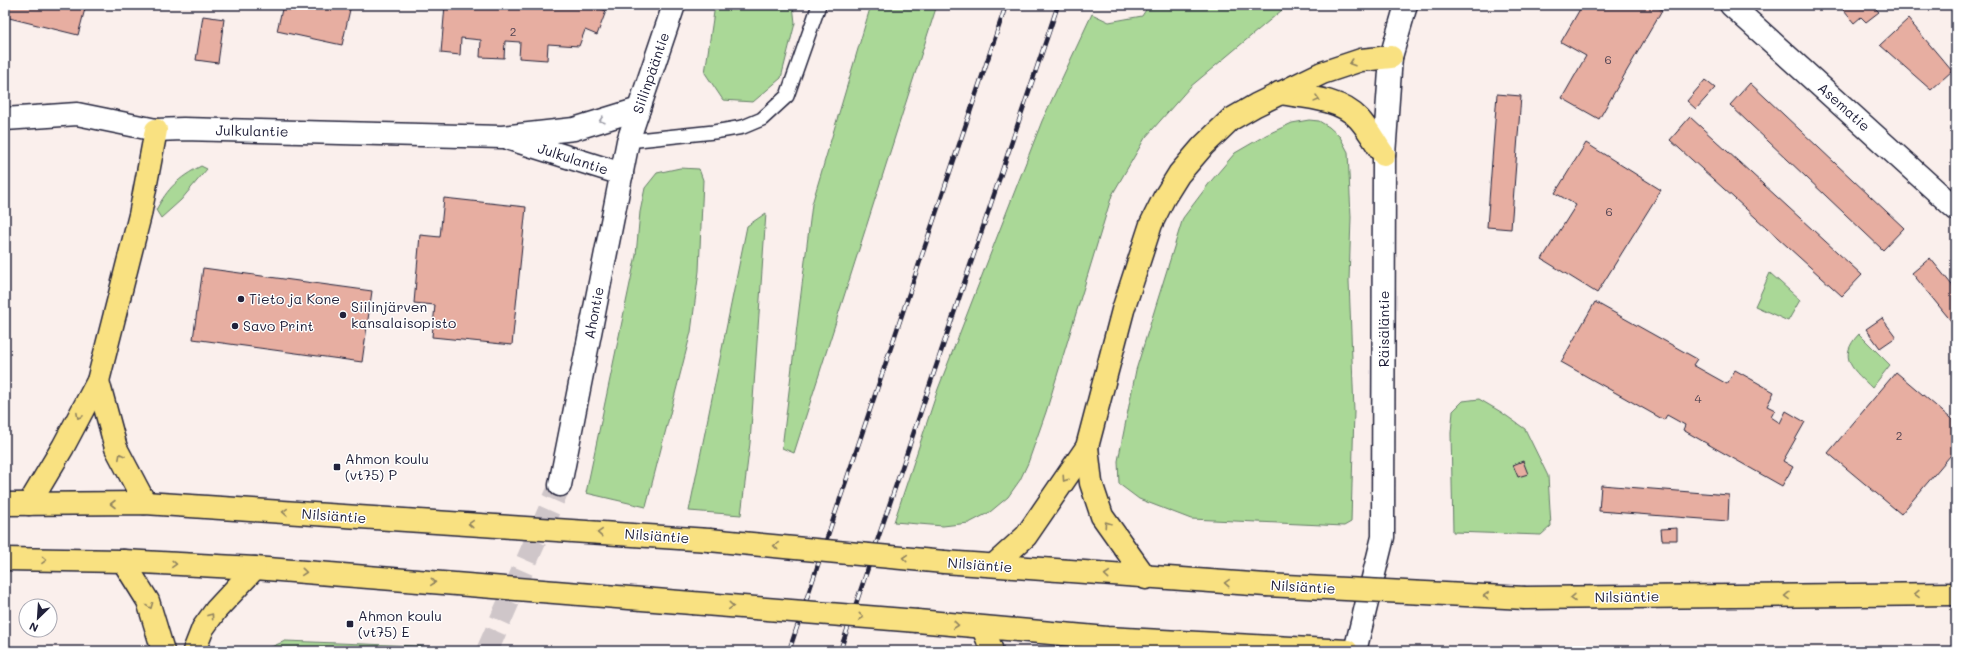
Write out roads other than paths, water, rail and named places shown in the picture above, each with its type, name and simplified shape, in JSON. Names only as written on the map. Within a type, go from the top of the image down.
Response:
[{"type":"main road","points":[[994,566],[1026,536],[1087,447],[1123,310],[1151,224],[1164,198],[1179,174],[1203,146],[1230,120],[1279,93],[1322,73],[1361,60],[1391,57]]},
{"type":"main road","points":[[1279,93],[1314,98],[1340,106],[1359,119],[1384,155]]},
{"type":"main road","points":[[29,504],[63,447],[98,381],[140,215],[156,130]]},
{"type":"main road","points":[[98,381],[116,448],[145,503]]},
{"type":"main road","points":[[1087,447],[1091,483],[1102,516],[1146,578]]},
{"type":"main road","name":"Nilsiäntie","points":[[5,504],[145,503],[709,540],[944,562],[1146,578],[1525,598],[1956,594]]},
{"type":"main road","points":[[5,560],[123,561],[255,568],[917,621],[983,628],[1101,645],[1255,646],[1348,651]]},
{"type":"main road","points":[[123,561],[148,601],[164,651]]},
{"type":"main road","points":[[194,651],[203,628],[216,610],[255,568]]},
{"type":"main road","points":[[983,628],[992,651]]},
{"type":"street","name":"Siilinpääntie","points":[[628,141],[674,5]]},
{"type":"street","name":"Räisäläntie","points":[[1354,651],[1383,537],[1384,155],[1391,57],[1406,5]]},
{"type":"street","name":"Asematie","points":[[1731,5],[1956,209]]},
{"type":"street","name":"Julkulantie","points":[[5,119],[77,114],[156,130],[502,136],[574,129],[639,109]]},
{"type":"street","name":"Julkulantie","points":[[502,136],[622,174]]},
{"type":"street","name":"Ahontie","points":[[560,485],[628,141]]},
{"type":"lane","points":[[628,141],[714,132],[742,127],[762,119],[788,96],[819,5]]},
{"type":"tunnel","points":[[487,651],[560,485]]},
{"type":"railway","points":[[789,651],[1006,5]]},
{"type":"railway","points":[[840,651],[1058,5]]},
{"type":"place","name":"Tieto ja Kone","points":[[241,299]]},
{"type":"place","name":"Siilinjärven kansalaisopisto","points":[[343,315]]},
{"type":"place","name":"Savo Print","points":[[235,326]]},
{"type":"place","name":"Ahmon koulu (vt75) P","points":[[337,467]]},
{"type":"place","name":"Ahmon koulu (vt75) E","points":[[350,624]]}]
